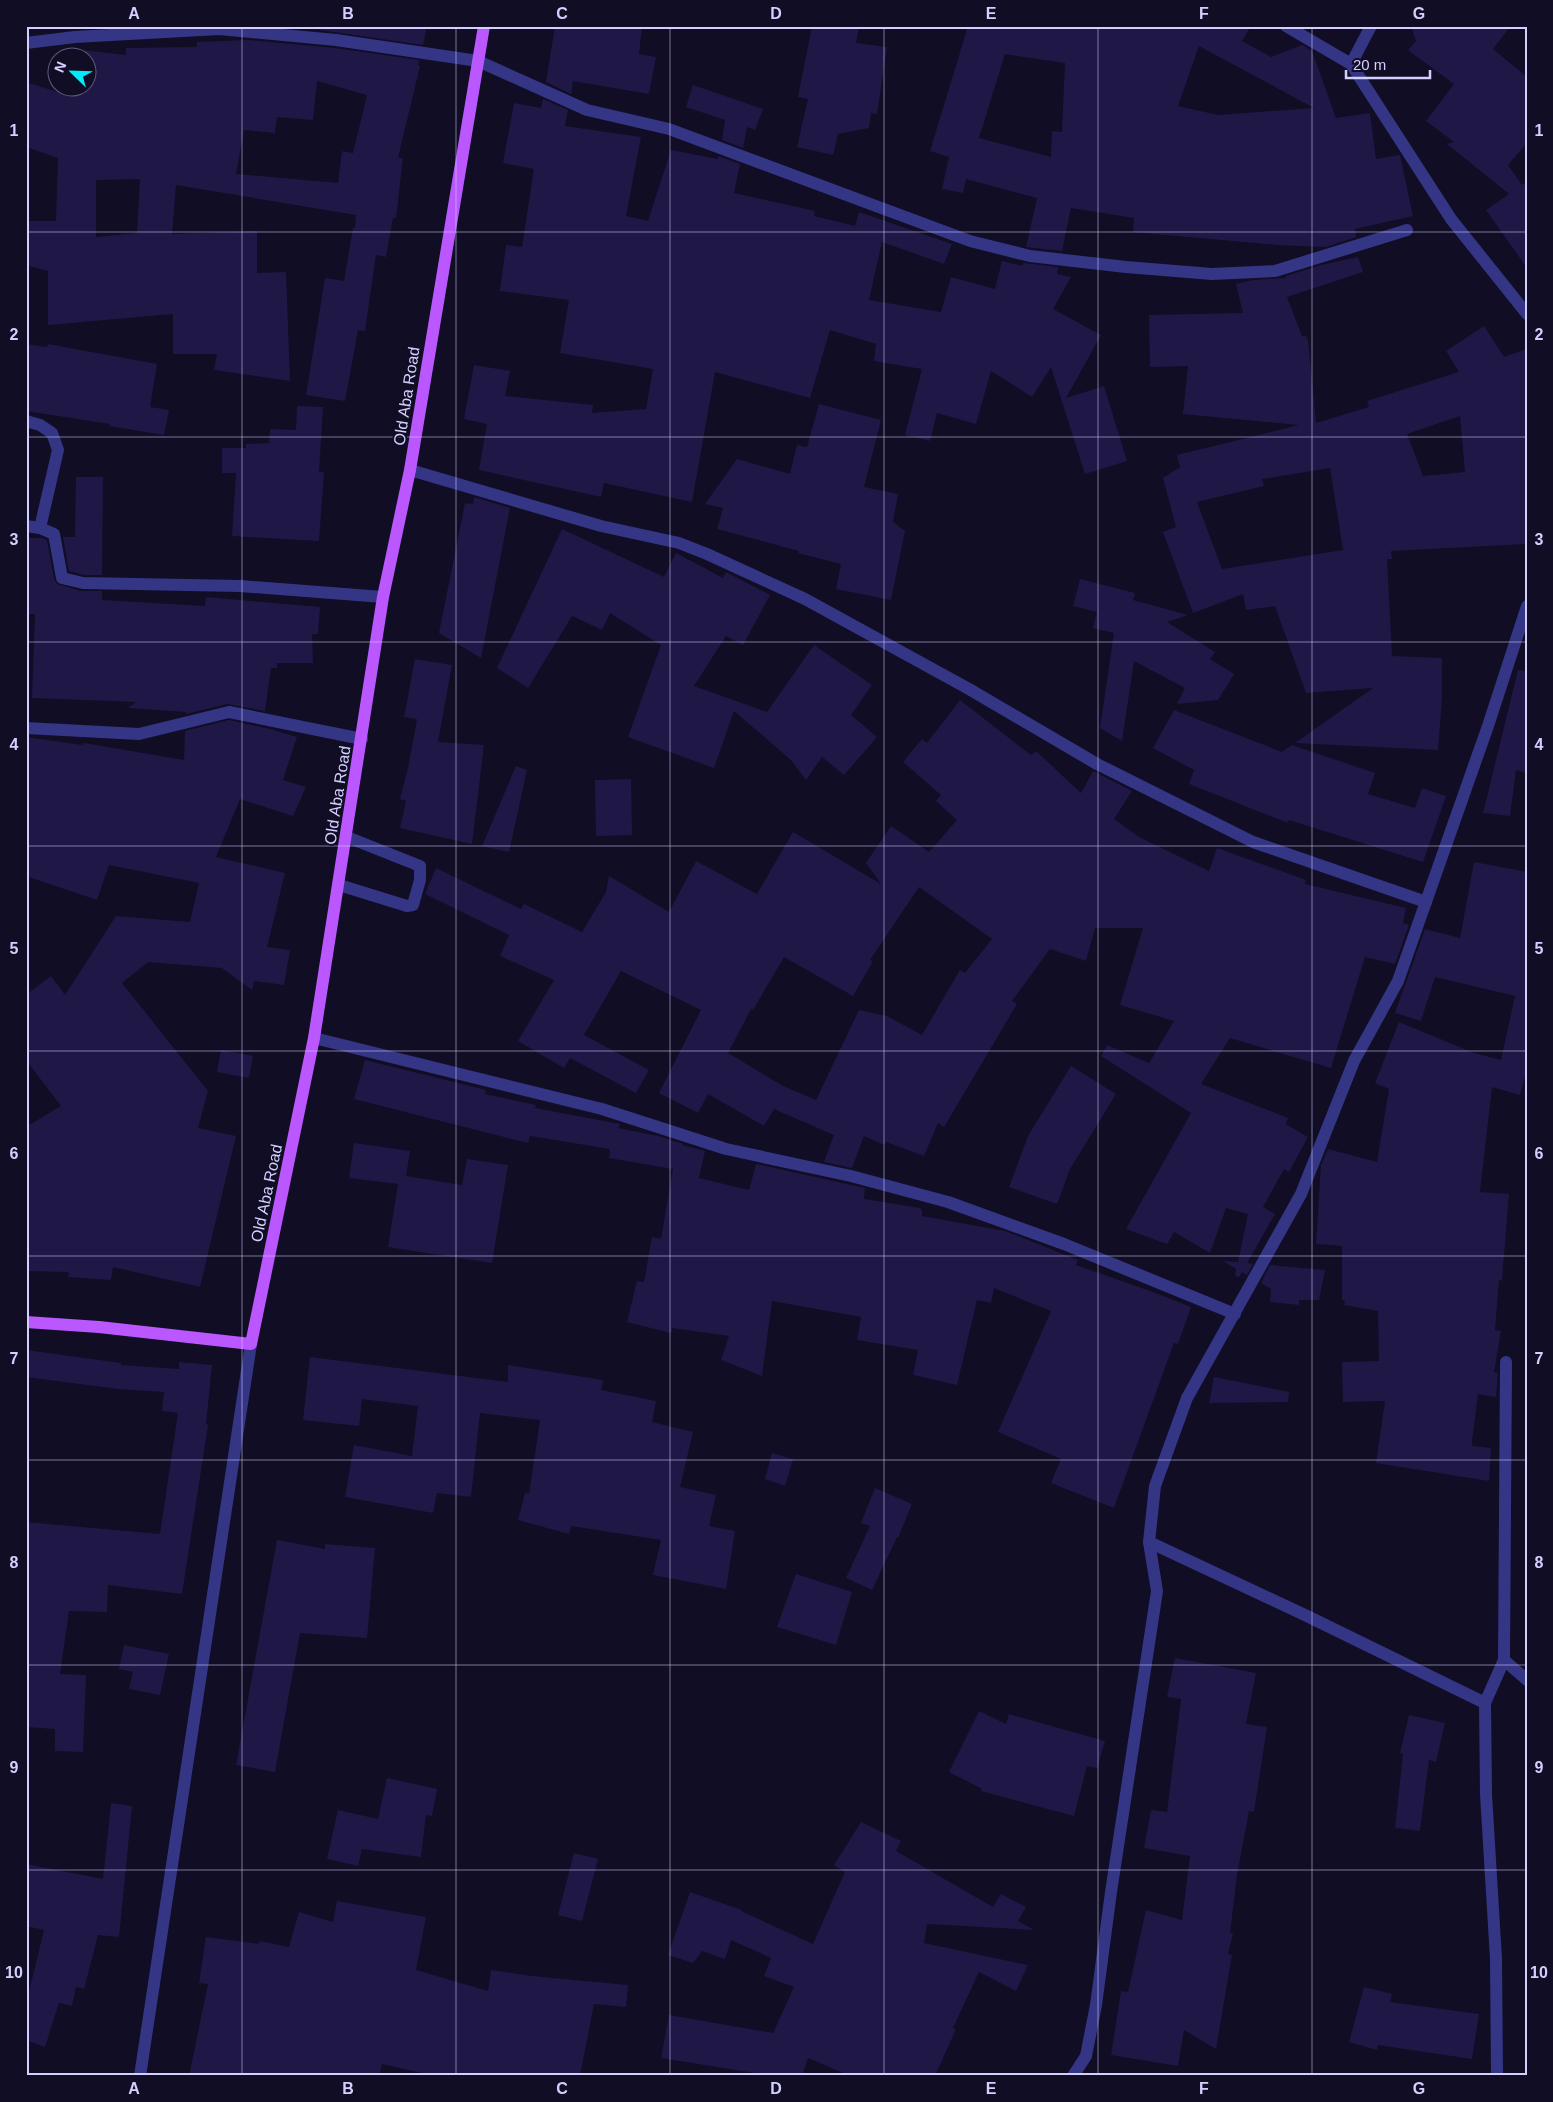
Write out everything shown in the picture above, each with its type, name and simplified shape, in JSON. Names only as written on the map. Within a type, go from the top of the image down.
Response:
[{"type":"main road","name":"Old Aba Road","points":[[251,1344],[314,1038],[347,837],[383,597],[410,470],[484,26]]},
{"type":"main road","points":[[26,1322],[98,1327],[251,1344]]},
{"type":"street","points":[[1286,26],[1351,64],[1413,160],[1527,314]]},
{"type":"street","points":[[1351,64],[1371,26]]},
{"type":"street","points":[[26,43],[76,37],[219,29],[336,40],[478,61],[587,110],[669,129],[970,241],[1030,256],[1212,274],[1275,271],[1407,230]]},
{"type":"street","points":[[26,421],[40,425],[52,433],[58,450],[40,528]]},
{"type":"street","points":[[410,470],[601,526],[678,543],[708,554],[805,600],[969,689],[1097,764],[1253,842],[1426,902]]},
{"type":"street","points":[[26,526],[40,528],[54,534],[62,578],[83,583],[240,586],[383,597]]},
{"type":"street","points":[[1073,2076],[1086,2056],[1096,2005],[1111,1892],[1157,1591],[1149,1542],[1155,1486],[1187,1398],[1301,1194],[1354,1061],[1398,981],[1488,726],[1527,606]]},
{"type":"street","points":[[26,728],[139,734],[229,712],[362,739]]},
{"type":"street","points":[[339,885],[407,906],[413,905],[418,889],[420,866],[347,837]]},
{"type":"street","points":[[314,1038],[602,1109],[726,1149],[851,1176],[948,1202],[1064,1244],[1235,1314]]},
{"type":"street","points":[[140,2076],[251,1344]]},
{"type":"street","points":[[1497,2076],[1496,1959],[1486,1794],[1485,1703],[1504,1660],[1506,1362]]},
{"type":"street","points":[[1149,1542],[1308,1616],[1485,1703]]},
{"type":"street","points":[[1504,1660],[1527,1680]]},
{"type":"building","points":[[321,26],[427,26],[423,45],[320,30]]},
{"type":"building","points":[[555,26],[642,26],[639,54],[656,57],[649,94],[573,81],[571,94],[546,82]]},
{"type":"building","points":[[812,26],[859,26],[856,43],[887,47],[877,114],[871,113],[869,128],[838,134],[833,155],[797,147],[808,99],[798,97]]},
{"type":"building","points":[[968,26],[1251,26],[1242,41],[1271,57],[1302,45],[1312,51],[1336,118],[1370,113],[1376,159],[1400,155],[1413,216],[1355,229],[1356,237],[1326,247],[1277,245],[1133,232],[1134,218],[1071,208],[1062,251],[1026,247],[1037,198],[966,179],[963,193],[942,189],[949,157],[930,151]],"holes":[[[1199,46],[1314,108],[1218,115],[1178,106]],[[1005,54],[1065,63],[1062,132],[1052,131],[1051,157],[979,138]]]},
{"type":"building","points":[[1411,26],[1511,26],[1493,49],[1527,77],[1527,143],[1508,165],[1522,185],[1527,182],[1527,268],[1486,210],[1509,194],[1447,144],[1454,142],[1426,121],[1454,84],[1408,50],[1416,41]]},
{"type":"building","points":[[248,40],[335,48],[419,60],[418,65],[420,66],[398,158],[403,158],[396,218],[393,218],[386,257],[376,255],[365,331],[358,330],[345,401],[306,395],[325,278],[344,281],[356,215],[176,185],[172,234],[257,231],[257,273],[286,272],[290,381],[214,370],[217,354],[173,354],[173,314],[48,325],[48,271],[26,265],[26,221],[56,221],[58,158],[26,147],[26,82],[48,89],[48,98],[98,98],[98,52],[126,55],[126,48],[197,47],[197,42]],"holes":[[[317,81],[367,95],[353,153],[342,151],[338,183],[236,174],[244,130],[275,133],[277,117],[313,120]],[[140,179],[137,233],[96,237],[96,180]]]},
{"type":"building","points":[[693,85],[763,109],[755,130],[747,127],[743,148],[722,140],[725,120],[686,107]]},
{"type":"building","points":[[543,99],[568,110],[565,126],[641,137],[626,216],[648,221],[671,150],[718,159],[718,156],[740,164],[734,193],[815,211],[814,216],[855,226],[859,212],[952,244],[944,264],[882,242],[869,300],[941,312],[951,277],[995,289],[1002,261],[1022,266],[1023,263],[1058,267],[1057,274],[1071,277],[1053,309],[1101,335],[1066,398],[1104,386],[1127,461],[1085,474],[1051,367],[1032,397],[991,371],[976,424],[937,413],[930,441],[905,435],[922,369],[874,361],[876,344],[830,330],[810,398],[715,372],[692,502],[604,483],[601,497],[479,470],[487,424],[464,419],[474,365],[510,371],[505,396],[593,405],[592,413],[646,409],[653,369],[560,353],[569,300],[500,291],[506,245],[522,247],[534,169],[503,163],[514,103],[541,108]]},
{"type":"building","points":[[1358,257],[1363,272],[1287,297],[1302,336],[1306,336],[1308,340],[1316,423],[1369,407],[1367,401],[1459,372],[1446,351],[1484,326],[1504,357],[1527,349],[1527,544],[1391,551],[1392,559],[1387,559],[1392,656],[1442,658],[1442,698],[1438,750],[1295,743],[1373,688],[1306,693],[1275,606],[1246,610],[1243,594],[1193,613],[1163,532],[1176,527],[1163,478],[1180,467],[1177,455],[1299,425],[1183,414],[1188,366],[1150,367],[1149,315],[1243,313],[1236,284],[1253,280],[1286,278],[1286,276],[1321,265]],"holes":[[[1460,416],[1465,472],[1423,476],[1407,434]],[[1330,468],[1343,550],[1222,569],[1197,502],[1264,486],[1262,479]]]},
{"type":"building","points":[[26,344],[47,347],[48,344],[157,364],[150,407],[169,410],[164,435],[110,426],[110,424],[26,411]]},
{"type":"building","points":[[819,404],[881,420],[864,487],[898,494],[893,522],[905,531],[891,600],[836,589],[841,564],[717,529],[723,508],[705,504],[737,459],[790,474],[797,445],[807,447]]},
{"type":"building","points":[[297,406],[323,407],[319,472],[324,472],[319,541],[232,536],[236,473],[222,473],[222,448],[246,448],[246,444],[269,443],[270,429],[296,430]]},
{"type":"building","points":[[76,477],[103,477],[102,575],[84,575],[69,571],[63,537],[75,537]]},
{"type":"building","points":[[474,497],[510,508],[481,658],[439,633],[465,503],[473,504]]},
{"type":"building","points":[[562,529],[664,577],[676,553],[723,578],[726,572],[770,595],[743,645],[726,636],[694,686],[767,712],[814,645],[872,685],[851,715],[877,737],[844,775],[822,757],[806,780],[791,760],[734,711],[714,768],[628,737],[661,645],[610,613],[602,630],[572,616],[528,688],[497,668]]},
{"type":"building","points":[[26,538],[42,538],[47,540],[54,579],[57,584],[81,591],[102,591],[102,600],[205,606],[206,597],[320,607],[318,634],[312,634],[313,663],[277,663],[277,668],[271,668],[265,711],[227,704],[186,714],[186,712],[128,708],[136,702],[32,698],[35,614],[26,614]]},
{"type":"building","points":[[1080,579],[1135,593],[1133,600],[1188,615],[1167,622],[1215,652],[1210,659],[1234,674],[1218,700],[1177,704],[1185,688],[1134,661],[1122,741],[1100,728],[1114,633],[1093,628],[1097,612],[1073,606]]},
{"type":"building","points":[[415,659],[452,665],[438,742],[484,745],[472,844],[400,828],[406,801],[400,799],[417,719],[404,717]]},
{"type":"building","points":[[1518,670],[1527,671],[1527,773],[1516,770],[1510,816],[1483,813]]},
{"type":"building","points":[[960,700],[1031,755],[1036,751],[1081,793],[1093,771],[1132,791],[1114,819],[1139,837],[1209,871],[1217,848],[1306,880],[1305,884],[1406,908],[1403,923],[1409,925],[1395,964],[1365,957],[1331,1068],[1230,1038],[1201,1084],[1288,1118],[1286,1124],[1308,1137],[1289,1172],[1284,1169],[1263,1207],[1275,1214],[1247,1263],[1253,1264],[1247,1275],[1242,1272],[1239,1277],[1235,1276],[1236,1269],[1223,1261],[1238,1262],[1248,1214],[1226,1208],[1210,1253],[1174,1232],[1167,1244],[1126,1229],[1191,1113],[1101,1056],[1107,1045],[1149,1063],[1174,1021],[1120,1005],[1143,928],[1095,928],[1086,961],[1050,949],[1012,1001],[1017,1004],[944,1127],[938,1123],[924,1156],[886,1142],[884,1145],[864,1136],[852,1168],[824,1162],[834,1135],[774,1109],[764,1126],[708,1094],[698,1113],[659,1093],[701,1010],[621,971],[584,1035],[649,1070],[636,1093],[570,1058],[564,1068],[518,1041],[554,980],[500,956],[509,935],[425,894],[436,868],[521,909],[524,904],[582,932],[606,892],[609,876],[669,912],[696,861],[757,894],[793,832],[881,884],[866,863],[891,826],[929,852],[957,820],[936,801],[941,795],[903,762],[922,739],[927,743]],"holes":[[[919,887],[992,939],[965,973],[960,970],[922,1035],[887,1016],[859,1010],[816,1100],[783,1086],[728,1053],[751,1009],[753,1010],[784,957],[853,996],[873,961],[870,960]]]},
{"type":"building","points":[[1174,710],[1282,752],[1292,745],[1375,773],[1368,794],[1415,808],[1422,788],[1446,796],[1423,862],[1289,820],[1288,823],[1189,784],[1194,770],[1153,748]]},
{"type":"building","points":[[229,720],[297,737],[283,780],[306,787],[293,816],[240,799],[216,857],[285,873],[267,947],[290,950],[284,985],[254,981],[252,990],[222,968],[148,962],[122,983],[208,1091],[198,1128],[236,1136],[200,1287],[113,1267],[111,1280],[68,1277],[69,1272],[26,1271],[26,1127],[61,1106],[26,1060],[26,995],[51,976],[65,995],[116,916],[190,922],[199,883],[109,865],[97,900],[26,876],[26,737],[82,745],[84,743],[184,760],[185,731]]},
{"type":"building","points":[[516,766],[527,770],[509,852],[482,846]]},
{"type":"building","points":[[631,779],[632,835],[596,836],[595,780]]},
{"type":"building","points":[[1474,862],[1527,872],[1527,1070],[1520,1095],[1492,1087],[1480,1192],[1509,1194],[1502,1280],[1499,1280],[1495,1330],[1501,1331],[1494,1372],[1498,1373],[1496,1397],[1478,1394],[1472,1441],[1472,1446],[1491,1448],[1489,1481],[1376,1463],[1385,1401],[1343,1402],[1342,1362],[1379,1361],[1378,1311],[1344,1305],[1345,1300],[1342,1300],[1342,1246],[1316,1244],[1321,1165],[1328,1149],[1377,1162],[1389,1089],[1375,1083],[1399,1022],[1474,1053],[1501,1060],[1515,996],[1435,977],[1421,1021],[1395,1013],[1425,929],[1460,938]]},
{"type":"building","points":[[221,1050],[253,1056],[249,1078],[217,1072]]},
{"type":"building","points":[[365,1060],[486,1090],[485,1094],[536,1105],[535,1108],[620,1124],[618,1128],[658,1136],[705,1151],[699,1178],[749,1190],[756,1164],[865,1188],[864,1199],[920,1208],[922,1216],[1005,1231],[1078,1260],[1076,1265],[1191,1307],[1178,1344],[1174,1343],[1114,1508],[1051,1483],[1061,1459],[998,1432],[1051,1311],[994,1288],[991,1303],[977,1300],[957,1385],[913,1375],[918,1350],[857,1340],[861,1317],[772,1301],[762,1376],[721,1360],[729,1336],[672,1328],[671,1333],[627,1322],[637,1281],[644,1282],[652,1237],[661,1239],[673,1169],[609,1158],[610,1149],[530,1136],[528,1143],[354,1099]]},
{"type":"building","points":[[1071,1066],[1116,1094],[1070,1169],[1057,1204],[1009,1187],[1028,1136]]},
{"type":"building","points":[[354,1143],[410,1151],[406,1176],[462,1185],[467,1159],[508,1165],[492,1263],[388,1247],[398,1184],[349,1178]]},
{"type":"building","points":[[1270,1265],[1325,1270],[1319,1300],[1299,1300],[1299,1305],[1270,1302],[1271,1289],[1261,1283]]},
{"type":"building","points":[[26,1350],[121,1363],[121,1365],[179,1369],[179,1362],[212,1365],[206,1424],[208,1425],[182,1594],[108,1585],[107,1612],[69,1611],[60,1674],[86,1675],[83,1752],[55,1751],[55,1729],[26,1727],[26,1522],[160,1534],[178,1413],[162,1411],[164,1392],[118,1389],[26,1377]]},
{"type":"building","points":[[310,1357],[508,1382],[508,1365],[603,1380],[601,1390],[656,1401],[652,1422],[693,1432],[680,1487],[716,1495],[709,1526],[735,1531],[726,1589],[653,1575],[661,1540],[571,1526],[569,1534],[518,1520],[525,1493],[529,1494],[540,1420],[480,1413],[471,1497],[437,1493],[433,1513],[345,1497],[354,1445],[412,1456],[418,1406],[362,1399],[359,1426],[303,1420]]},
{"type":"building","points":[[1214,1377],[1289,1392],[1288,1402],[1209,1403]]},
{"type":"building","points":[[772,1453],[793,1459],[785,1486],[765,1479]]},
{"type":"building","points":[[875,1488],[912,1504],[898,1538],[872,1590],[846,1578],[870,1526],[861,1523]]},
{"type":"building","points":[[277,1540],[325,1549],[325,1544],[375,1548],[367,1638],[300,1633],[275,1772],[236,1765]]},
{"type":"building","points":[[796,1574],[852,1592],[836,1645],[777,1627]]},
{"type":"building","points":[[124,1645],[169,1654],[160,1695],[129,1689],[133,1672],[119,1669]]},
{"type":"building","points":[[1175,1658],[1256,1673],[1246,1724],[1267,1727],[1254,1812],[1249,1811],[1237,1875],[1230,1933],[1233,1933],[1228,1954],[1232,1955],[1216,2049],[1184,2030],[1178,2066],[1111,2055],[1121,1991],[1128,1992],[1146,1910],[1182,1920],[1190,1856],[1144,1848],[1151,1810],[1167,1812],[1181,1699],[1167,1697]]},
{"type":"building","points":[[979,1711],[1006,1724],[1009,1714],[1105,1741],[1097,1768],[1087,1766],[1074,1816],[981,1791],[982,1789],[949,1772]]},
{"type":"building","points":[[1409,1715],[1445,1723],[1436,1762],[1429,1760],[1420,1831],[1395,1828],[1403,1754],[1400,1753]]},
{"type":"building","points":[[387,1778],[437,1789],[432,1816],[426,1815],[421,1857],[362,1849],[358,1866],[327,1859],[338,1810],[378,1819]]},
{"type":"building","points":[[111,1803],[132,1806],[119,1937],[98,1935],[84,1989],[76,1987],[72,2006],[59,2003],[45,2047],[26,2040],[26,2004],[44,1930],[26,1926],[26,1864],[103,1879]]},
{"type":"building","points":[[861,1822],[901,1841],[896,1851],[993,1907],[1001,1894],[1026,1907],[1018,1921],[1034,1930],[927,1924],[924,1943],[1028,1965],[1016,1991],[979,1972],[953,2028],[956,2029],[935,2076],[850,2076],[808,2058],[802,2076],[773,2076],[661,2058],[669,2015],[773,2033],[794,1987],[764,1976],[771,1958],[731,1940],[725,1959],[702,1951],[693,1963],[668,1955],[690,1892],[742,1910],[813,1944],[845,1872],[834,1865]]},
{"type":"building","points":[[574,1853],[598,1859],[582,1921],[558,1915]]},
{"type":"building","points":[[337,1901],[426,1917],[416,1970],[488,1991],[491,1970],[532,1976],[628,1985],[626,2007],[594,2004],[580,2076],[435,2076],[382,2064],[379,2076],[189,2076],[208,1984],[199,1983],[206,1937],[259,1944],[259,1941],[289,1947],[299,1912],[333,1922]]},
{"type":"building","points":[[1364,1987],[1392,1994],[1390,2002],[1479,2014],[1472,2059],[1378,2045],[1377,2050],[1349,2042]]}]
